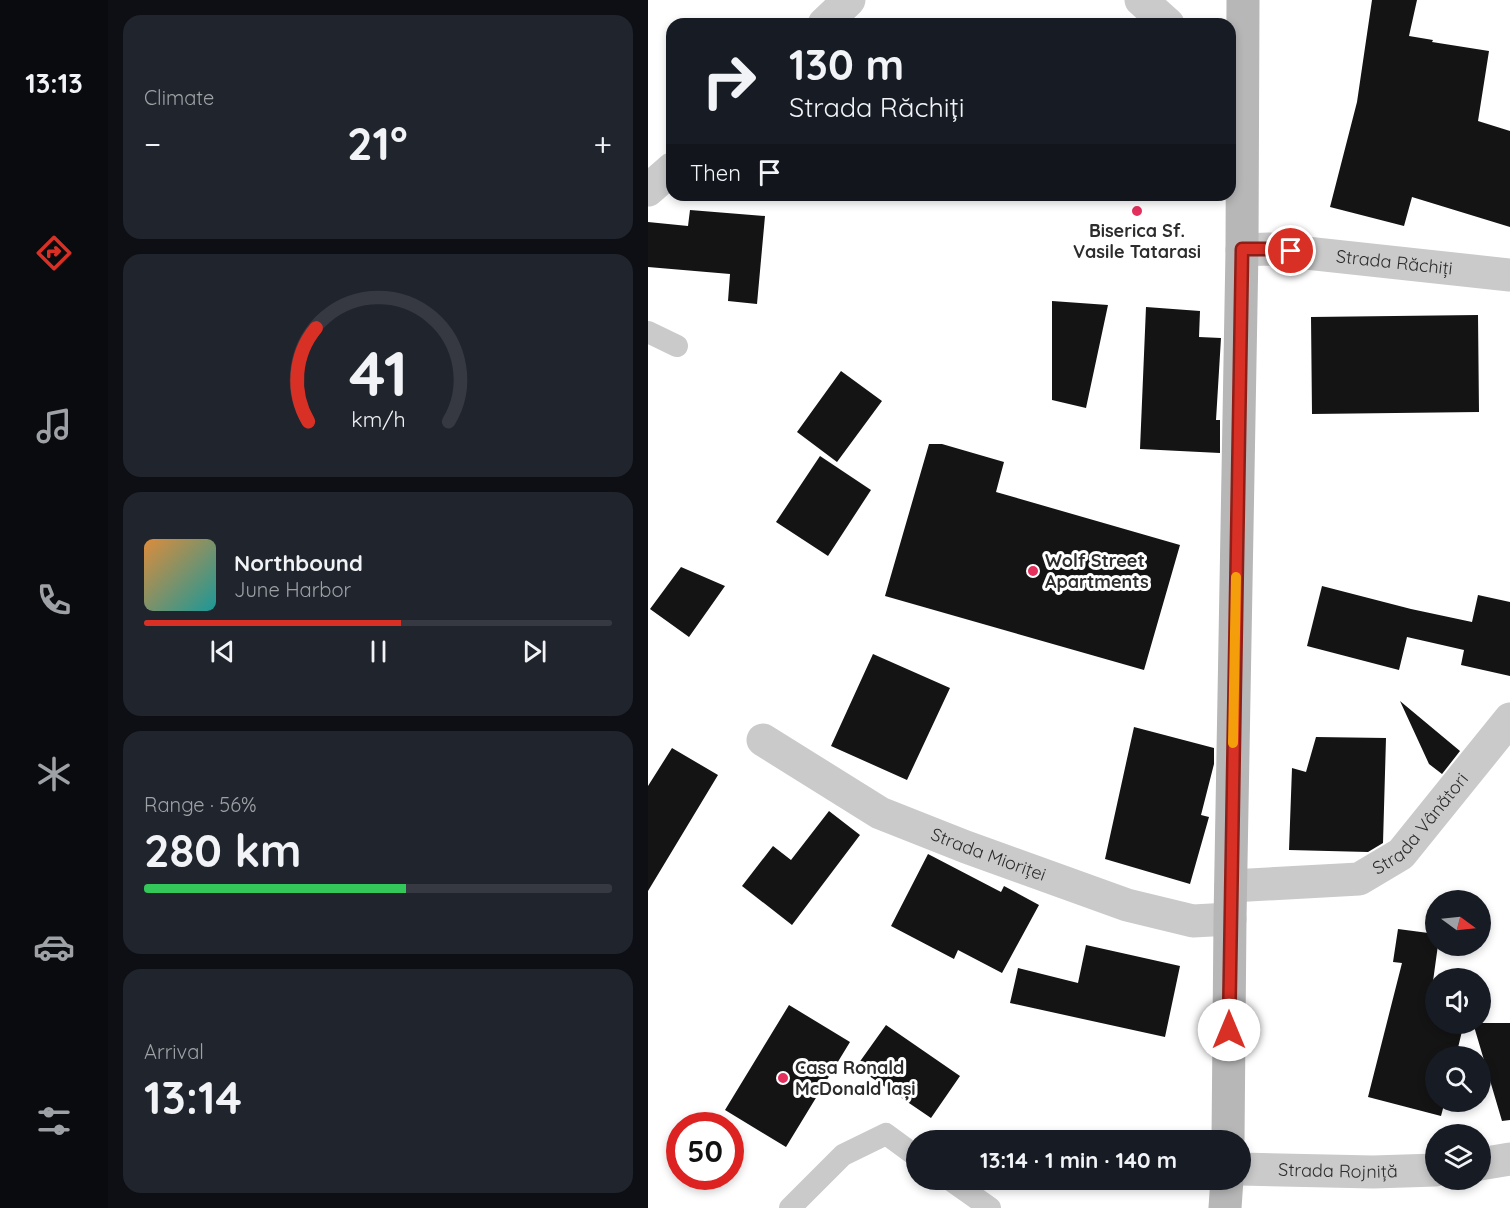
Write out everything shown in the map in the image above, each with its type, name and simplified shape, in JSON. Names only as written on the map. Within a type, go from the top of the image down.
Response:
[{"type":"main road","points":[[1228,1130],[1242,249],[1237,50],[1243,0]]},
{"type":"main road","points":[[1226,1208],[1227,1190]]},
{"type":"street","points":[[830,18],[849,0]]},
{"type":"street","points":[[1141,0],[1161,18]]},
{"type":"street","points":[[648,190],[666,174]]},
{"type":"street","name":"Strada Răchiți","points":[[1242,249],[1269,249],[1510,275]]},
{"type":"street","name":"Strada Vânători","points":[[1231,886],[1359,879],[1401,854],[1510,718]]},
{"type":"street","name":"Strada Mioriței","points":[[763,740],[880,813],[966,848],[1127,905],[1193,921],[1230,920]]},
{"type":"street","points":[[1491,1162],[1510,1159]]},
{"type":"street","name":"Strada Rojniță","points":[[1251,1169],[1373,1172],[1425,1170]]},
{"type":"lane","points":[[648,332],[677,346]]},
{"type":"lane","points":[[790,1208],[843,1155],[886,1134],[906,1149]]},
{"type":"lane","points":[[965,1190],[990,1208]]},
{"type":"building","points":[[1372,0],[1417,0],[1409,36],[1489,51],[1478,121],[1510,131],[1510,227],[1412,197],[1404,226],[1330,207],[1357,102]]},
{"type":"building","points":[[690,210],[765,216],[757,304],[728,301],[730,274],[648,267],[648,222],[688,226]]},
{"type":"building","points":[[1052,301],[1108,305],[1086,408],[1052,400]]},
{"type":"building","points":[[1146,307],[1200,311],[1199,337],[1221,338],[1216,420],[1220,420],[1220,453],[1140,449]]},
{"type":"building","points":[[1478,315],[1479,412],[1312,414],[1311,317]]},
{"type":"building","points":[[841,371],[882,401],[837,462],[797,432]]},
{"type":"building","name":"Wolf Street Apartments","points":[[929,444],[942,444],[1004,462],[996,492],[1180,545],[1144,670],[885,596]]},
{"type":"building","points":[[820,456],[871,490],[828,556],[776,522]]},
{"type":"building","points":[[681,567],[725,586],[689,637],[650,609]]},
{"type":"building","points":[[1322,586],[1472,622],[1478,595],[1510,602],[1510,676],[1461,665],[1464,650],[1407,637],[1399,670],[1307,646]]},
{"type":"building","points":[[873,654],[950,688],[907,780],[831,746]]},
{"type":"building","points":[[1400,701],[1460,751],[1442,774],[1429,764]]},
{"type":"building","points":[[1134,727],[1214,748],[1214,764],[1201,815],[1209,817],[1190,884],[1105,859]]},
{"type":"building","points":[[1316,737],[1386,738],[1383,843],[1368,852],[1289,850],[1292,768],[1306,772]]},
{"type":"building","points":[[672,748],[718,775],[648,891],[648,786]]},
{"type":"building","points":[[829,811],[860,835],[792,925],[742,886],[773,846],[791,860]]},
{"type":"building","points":[[928,854],[1001,892],[1004,886],[1039,905],[1002,973],[958,950],[954,959],[891,926]]},
{"type":"building","points":[[1398,929],[1425,933],[1425,956],[1436,956],[1435,968],[1425,968],[1425,1034],[1461,1034],[1458,1046],[1425,1046],[1425,1112],[1368,1097],[1402,963],[1393,962]]},
{"type":"building","points":[[1086,945],[1180,966],[1165,1037],[1010,1003],[1018,968],[1078,983]]},
{"type":"building","name":"Casa Ronald McDonald Iași","points":[[789,1005],[850,1042],[786,1147],[744,1122],[744,1112],[725,1110]]},
{"type":"building","points":[[1491,1023],[1510,1023],[1510,1120],[1502,1121],[1491,1084],[1491,1046],[1480,1046],[1476,1034],[1491,1034]]},
{"type":"building","points":[[886,1025],[960,1076],[931,1118],[856,1067]]},
{"type":"building","points":[[1426,1112],[1442,1112],[1441,1116]]},
{"type":"slow traffic","points":[[1233,743],[1236,577]]},
{"type":"place","name":"Biserica Sf. Vasile Tatarasi","points":[[1137,211]]},
{"type":"place","name":"Wolf Street Apartments","points":[[1033,571]]},
{"type":"place","name":"Casa Ronald McDonald Iași","points":[[783,1078]]},
{"type":"route","points":[[1229,1030],[1242,249],[1291,251]]}]
